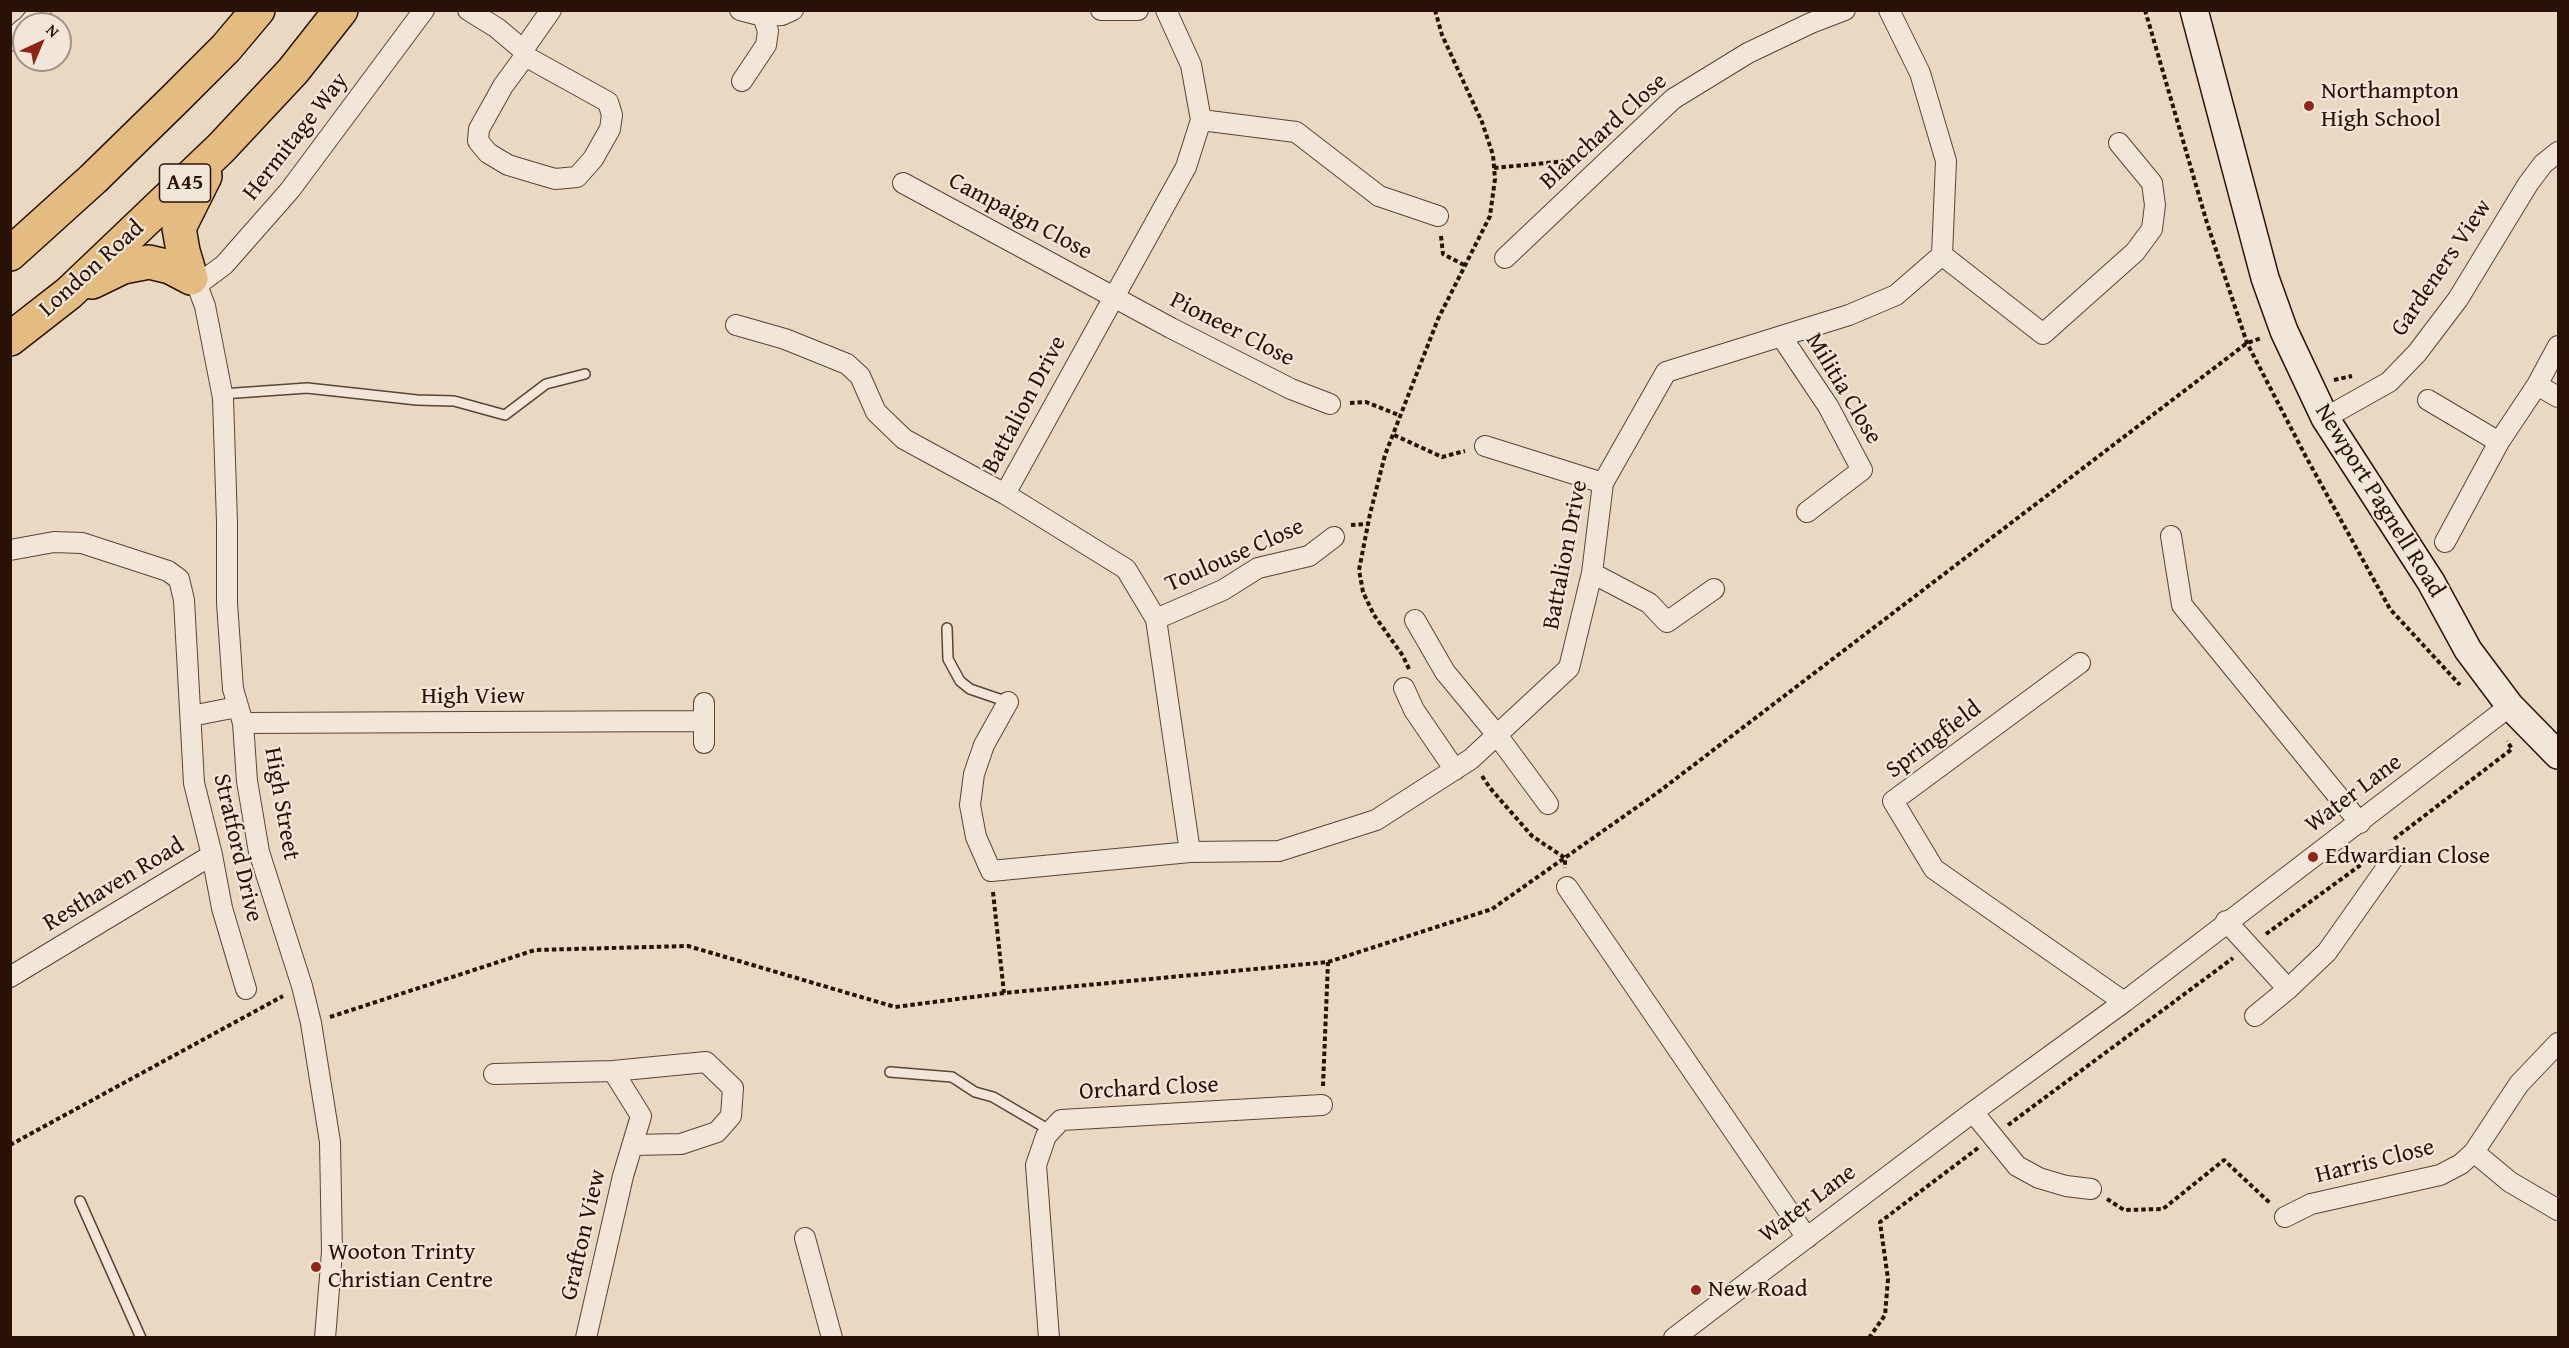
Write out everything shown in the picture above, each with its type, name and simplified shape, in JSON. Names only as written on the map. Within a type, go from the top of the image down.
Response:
[{"type":"highway","name":"A45","points":[[10,254],[93,179],[226,48],[258,10]]},
{"type":"highway","name":"London Road","points":[[10,339],[69,293],[220,148],[293,71],[341,10]]},
{"type":"highway","points":[[194,281],[183,251],[180,228],[187,208],[220,148]]},
{"type":"highway","points":[[69,293],[123,267],[148,262],[170,267],[194,281]]},
{"type":"main road","name":"Newport Pagnell Road","points":[[2194,10],[2265,278],[2284,331],[2325,418],[2431,582],[2502,713],[2559,755]]},
{"type":"street","name":"Hermitage Way","points":[[194,281],[224,266],[290,190],[424,10]]},
{"type":"street","points":[[468,10],[497,28],[524,53],[608,102],[612,115],[610,129],[593,159],[577,177],[555,179],[508,165],[488,153],[478,141],[479,129],[503,86],[524,53],[551,10]]},
{"type":"street","points":[[740,10],[763,16],[782,15],[793,10]]},
{"type":"street","points":[[1101,10],[1138,10]]},
{"type":"street","name":"Battalion Drive","points":[[1166,10],[1191,64],[1201,120],[1186,167],[1005,494],[1126,568],[1156,619],[1190,852]]},
{"type":"street","name":"Blanchard Close","points":[[1506,258],[1673,99],[1748,53],[1811,23],[1845,10]]},
{"type":"street","points":[[1889,10],[1920,73],[1947,161],[1942,255],[2043,334],[2135,252],[2152,229],[2156,205],[2152,183],[2119,143]]},
{"type":"street","points":[[742,81],[766,45],[768,31],[763,16]]},
{"type":"street","points":[[1201,120],[1296,132],[1379,196],[1438,216]]},
{"type":"street","name":"Gardeners View","points":[[2325,418],[2389,382],[2417,353],[2458,299],[2528,184],[2543,164],[2559,152]]},
{"type":"street","name":"Campaign Close","points":[[903,183],[1113,297]]},
{"type":"street","name":"Battalion Drive","points":[[991,871],[1190,852],[1279,851],[1376,820],[1463,765],[1569,669],[1592,573],[1603,483],[1666,372],[1849,315],[1896,295],[1942,255]]},
{"type":"street","name":"High Street","points":[[194,281],[205,306],[222,393],[227,523],[227,603],[233,689],[240,715],[247,781],[259,852],[302,986],[311,1023],[330,1142],[332,1252],[325,1338]]},
{"type":"street","name":"Pioneer Close","points":[[1113,297],[1291,389],[1330,404]]},
{"type":"street","points":[[736,325],[785,339],[847,364],[860,376],[876,412],[904,439],[1005,494]]},
{"type":"street","name":"Militia Close","points":[[1781,336],[1828,406],[1862,470],[1807,512]]},
{"type":"street","points":[[2445,542],[2499,442],[2537,385],[2559,346]]},
{"type":"street","points":[[2537,385],[2559,397]]},
{"type":"street","points":[[2427,400],[2499,442]]},
{"type":"street","points":[[1485,446],[1603,483]]},
{"type":"street","points":[[2171,536],[2182,605],[2360,823]]},
{"type":"street","name":"Toulouse Close","points":[[1156,619],[1223,590],[1258,568],[1309,556],[1334,537]]},
{"type":"street","name":"Stratford Drive","points":[[10,550],[54,542],[82,543],[175,574],[182,585],[194,783],[212,855],[222,908],[246,989]]},
{"type":"street","points":[[1592,573],[1649,603],[1666,622],[1714,589]]},
{"type":"street","points":[[1415,620],[1445,672],[1497,735],[1548,804]]},
{"type":"street","name":"Springfield","points":[[2080,663],[1893,801],[1934,869],[2124,1002]]},
{"type":"street","points":[[1408,682],[1414,710],[1463,765]]},
{"type":"street","points":[[991,871],[976,837],[970,805],[974,774],[984,745],[1008,702]]},
{"type":"street","name":"High View","points":[[240,715],[704,712],[704,743]]},
{"type":"street","name":"Water Lane","points":[[1674,1338],[1973,1112],[2124,1002],[2226,921],[2360,823],[2502,713]]},
{"type":"street","points":[[191,716],[240,715]]},
{"type":"street","points":[[2255,1016],[2288,989],[2326,952],[2391,851]]},
{"type":"street","name":"Resthaven Road","points":[[10,977],[212,855]]},
{"type":"street","points":[[1567,887],[1807,1238]]},
{"type":"street","points":[[2226,921],[2288,989]]},
{"type":"street","name":"Harris Close","points":[[2285,1217],[2311,1204],[2440,1175],[2461,1164],[2474,1152],[2519,1084],[2559,1043]]},
{"type":"street","name":"Grafton View","points":[[494,1074],[613,1071],[706,1062],[733,1088],[731,1116],[717,1132],[681,1144],[633,1144]]},
{"type":"street","name":"Grafton View","points":[[586,1338],[641,1116],[613,1071]]},
{"type":"street","name":"Orchard Close","points":[[1051,1131],[1060,1120],[1322,1105]]},
{"type":"street","points":[[1973,1112],[2017,1166],[2039,1178],[2091,1190]]},
{"type":"street","points":[[1049,1338],[1036,1165],[1046,1136],[1051,1131]]},
{"type":"street","points":[[2474,1152],[2510,1182],[2559,1210]]},
{"type":"street","points":[[805,1238],[832,1338]]},
{"type":"lane","points":[[222,393],[308,388],[417,400],[454,401],[505,415],[546,384],[585,374]]},
{"type":"lane","points":[[947,628],[948,659],[960,681],[970,688],[1008,702]]},
{"type":"lane","points":[[890,1072],[952,1077],[975,1092],[993,1097],[1051,1131]]},
{"type":"lane","points":[[80,1201],[141,1338]]},
{"type":"path","points":[[1408,682],[1403,656],[1374,615],[1363,592],[1359,570],[1385,455],[1438,319],[1490,216],[1494,168],[1494,155],[1482,122],[1442,35],[1435,10]]},
{"type":"path","points":[[2145,10],[2207,223],[2247,343],[2305,455],[2390,609],[2461,686]]},
{"type":"path","points":[[1494,168],[1613,156]]},
{"type":"path","points":[[1438,216],[1443,254],[1466,266]]},
{"type":"path","points":[[2330,376],[2336,381],[2354,376]]},
{"type":"path","points":[[1330,404],[1366,402],[1401,416]]},
{"type":"path","points":[[1394,435],[1442,457],[1485,446]]},
{"type":"path","points":[[2391,851],[2512,749],[2502,713]]},
{"type":"path","points":[[1463,765],[1490,788],[1532,836],[1566,857],[1567,887]]},
{"type":"path","points":[[1869,1338],[1885,1315],[1888,1279],[1880,1222],[2371,857]]},
{"type":"path","points":[[1559,863],[1565,864]]},
{"type":"path","points":[[991,871],[1004,993]]},
{"type":"path","points":[[1322,1105],[1328,962]]},
{"type":"path","points":[[10,1145],[302,986]]},
{"type":"path","points":[[2091,1190],[2124,1210],[2163,1209],[2224,1160],[2285,1217]]},
{"type":"place","name":"Northampton High School","points":[[2309,106]]},
{"type":"place","name":"Edwardian Close","points":[[2313,857]]},
{"type":"place","name":"Wooton Trinty Christian Centre","points":[[316,1267]]},
{"type":"place","name":"New Road","points":[[1696,1290]]}]
